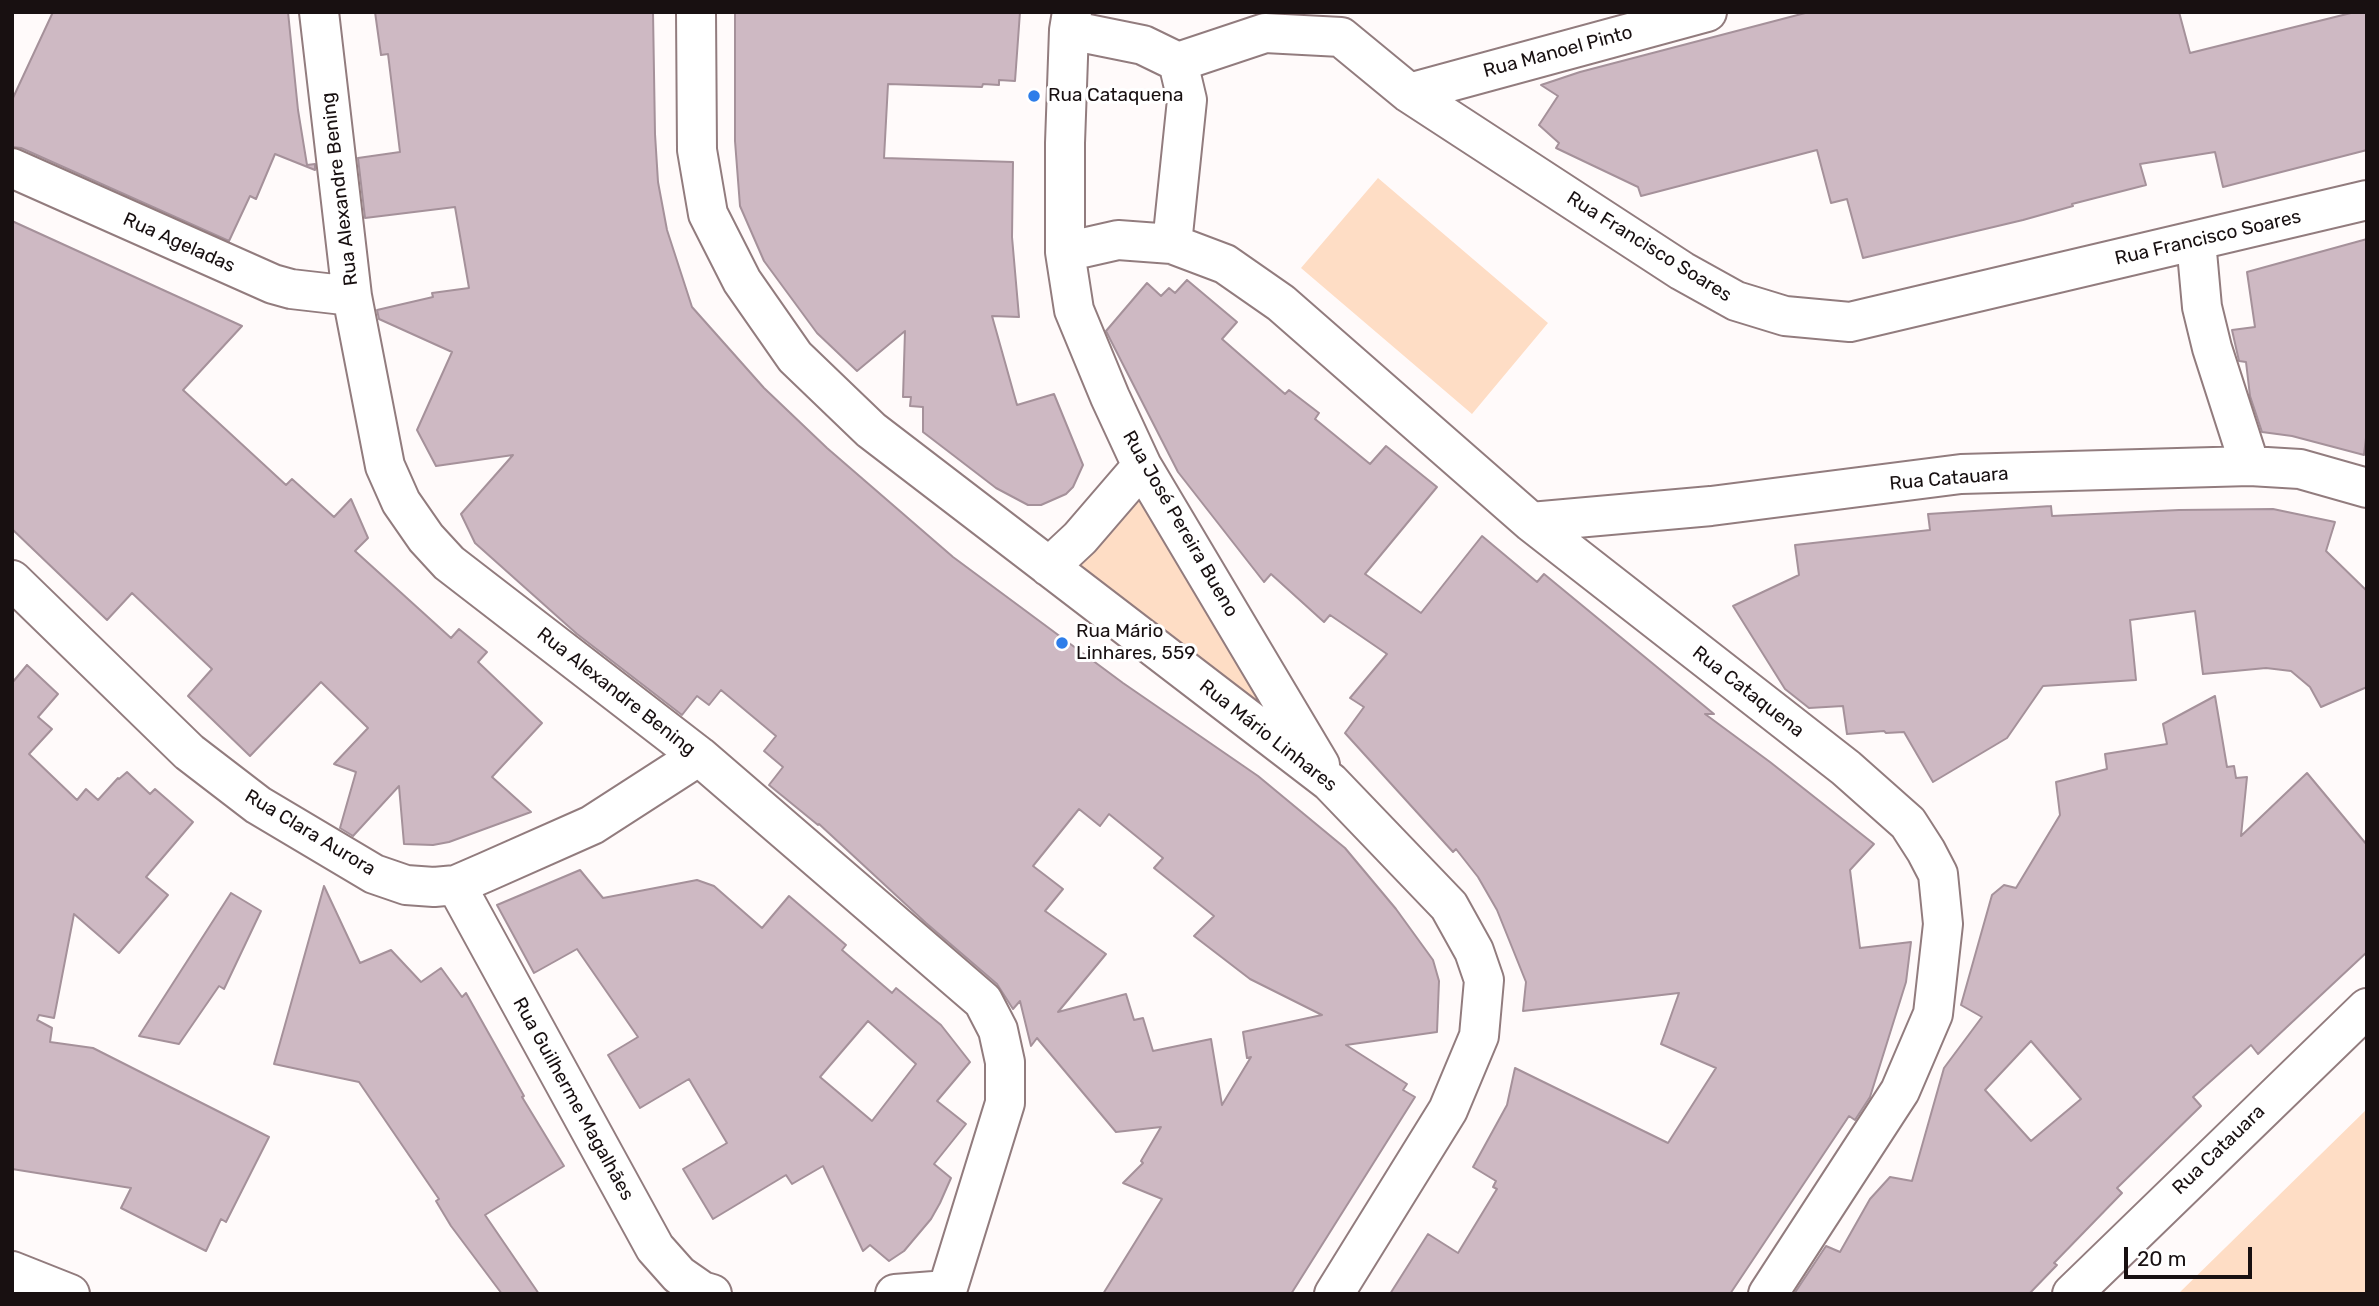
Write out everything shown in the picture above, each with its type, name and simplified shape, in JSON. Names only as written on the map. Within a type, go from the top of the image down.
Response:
[{"type":"street","name":"Rua Alexandre Bening","points":[[319,12],[352,296],[385,466],[401,502],[426,538],[449,563],[699,757],[983,1001],[998,1030],[1005,1062],[1005,1104],[946,1292]]},
{"type":"street","name":"Rua Mário Linhares","points":[[696,12],[697,150],[708,214],[742,281],[795,358],[871,430],[1331,782],[1449,906],[1474,951],[1484,980],[1479,1036],[1448,1110],[1334,1294]]},
{"type":"street","name":"Rua Manoel Pinto","points":[[1409,93],[1707,12]]},
{"type":"street","points":[[1071,21],[1143,45],[1178,62],[1187,100],[1172,244]]},
{"type":"street","name":"Rua José Pereira Bueno","points":[[1071,21],[1065,142],[1065,252],[1074,310],[1142,466],[1331,782]]},
{"type":"street","name":"Rua Francisco Soares","points":[[1178,62],[1265,33],[1341,37],[1409,93],[1682,271],[1736,302],[1785,316],[1850,322],[2367,200]]},
{"type":"street","name":"Rua Ageladas","points":[[12,168],[273,284],[291,289],[352,296]]},
{"type":"street","name":"Rua Cataquena","points":[[1065,252],[1118,240],[1172,244],[1225,264],[1281,303],[1531,522],[1846,768],[1908,823],[1938,874],[1944,925],[1933,1014],[1900,1091],[1768,1294]]},
{"type":"street","points":[[2196,241],[2202,307],[2212,348],[2250,466]]},
{"type":"street","points":[[1049,567],[1080,538],[1142,466]]},
{"type":"street","name":"Rua Catauara","points":[[1531,522],[1710,506],[1961,474],[2250,466],[2300,469],[2367,488]]},
{"type":"street","name":"Rua Clara Aurora","points":[[12,580],[189,751],[258,805],[374,874],[406,885],[456,885],[593,825],[699,757]]},
{"type":"street","name":"Rua Guilherme Magalhães","points":[[456,885],[655,1248],[679,1275],[702,1291],[712,1294]]},
{"type":"street","name":"Rua Catauara","points":[[2072,1294],[2367,1008]]},
{"type":"street","points":[[12,1271],[70,1294]]},
{"type":"street","points":[[895,1294],[946,1292]]},
{"type":"shaded area","points":[[1378,178],[1548,323],[1472,414],[1301,268]]},
{"type":"shaded area","points":[[1139,497],[1271,715],[1069,568]]},
{"type":"shaded area","points":[[2367,1109],[2367,1290],[2364,1294],[2178,1294]]},
{"type":"building","points":[[53,12],[288,12],[298,110],[307,165],[315,164],[315,170],[275,154],[256,199],[250,196],[229,241],[21,148],[12,147],[12,100]]},
{"type":"building","points":[[375,12],[653,12],[658,182],[667,230],[692,307],[764,388],[827,448],[953,557],[1123,683],[1258,776],[1345,848],[1396,909],[1433,960],[1439,981],[1437,1032],[1346,1045],[1407,1084],[1403,1090],[1415,1097],[1291,1294],[1103,1294],[1162,1199],[1123,1183],[1143,1163],[1141,1161],[1161,1127],[1116,1132],[1037,1038],[1031,1046],[1020,1001],[1013,1009],[997,984],[819,824],[769,785],[783,767],[764,751],[776,736],[721,690],[709,705],[697,696],[682,715],[577,634],[475,543],[461,514],[513,455],[436,466],[417,430],[452,352],[379,319],[377,310],[433,297],[432,293],[469,288],[455,207],[365,218],[358,158],[400,152],[388,54],[381,55]],"holes":[[[1079,809],[1100,826],[1109,814],[1163,858],[1154,868],[1214,916],[1194,936],[1250,979],[1322,1015],[1243,1032],[1247,1058],[1251,1057],[1222,1105],[1211,1039],[1153,1051],[1143,1018],[1134,1020],[1126,994],[1058,1012],[1106,954],[1045,911],[1063,889],[1033,866]]]},
{"type":"building","points":[[735,12],[1020,12],[1015,81],[999,80],[999,85],[983,84],[982,87],[888,84],[884,158],[1013,162],[1012,237],[1019,317],[992,316],[1017,405],[1054,394],[1083,465],[1073,487],[1066,494],[1041,505],[1028,505],[996,488],[923,432],[923,407],[910,406],[911,397],[903,397],[905,331],[857,371],[817,333],[764,261],[740,206],[735,141]]},
{"type":"building","points":[[1809,12],[2179,12],[2190,53],[2355,12],[2367,12],[2367,150],[2223,187],[2215,152],[2140,164],[2146,185],[2023,220],[1863,258],[1847,199],[1831,203],[1817,150],[1641,196],[1638,187],[1556,148],[1559,143],[1539,125],[1558,96],[1541,85],[1580,72]]},
{"type":"building","points":[[12,221],[242,326],[183,390],[286,485],[292,479],[334,517],[351,499],[368,538],[355,551],[451,638],[459,629],[487,652],[478,662],[542,723],[492,777],[531,812],[449,842],[433,845],[404,844],[399,786],[353,836],[340,828],[356,772],[334,764],[368,728],[321,682],[250,756],[188,696],[212,669],[132,593],[107,620],[12,529]]},
{"type":"building","points":[[2367,239],[2367,429],[2364,455],[2292,436],[2262,432],[2250,396],[2246,362],[2239,361],[2232,330],[2255,327],[2247,272]]},
{"type":"building","points":[[1187,280],[1237,322],[1222,339],[1285,394],[1289,390],[1319,413],[1315,419],[1370,464],[1386,446],[1437,487],[1365,574],[1421,613],[1482,536],[1537,582],[1544,574],[1714,714],[1705,714],[1874,844],[1850,870],[1860,948],[1911,942],[1906,982],[1870,1097],[1855,1120],[1849,1116],[1730,1294],[1390,1294],[1428,1234],[1458,1253],[1497,1189],[1493,1187],[1496,1181],[1473,1167],[1507,1105],[1515,1068],[1668,1143],[1716,1068],[1661,1044],[1679,993],[1523,1011],[1526,982],[1497,910],[1478,877],[1456,849],[1453,852],[1345,733],[1364,707],[1350,698],[1387,654],[1330,615],[1324,622],[1271,574],[1264,582],[1178,472],[1106,331],[1147,283],[1161,296],[1169,288],[1175,293]]},
{"type":"building","points":[[2051,506],[2052,516],[2273,509],[2335,522],[2326,551],[2367,591],[2367,687],[2321,707],[2310,687],[2291,671],[2266,668],[2203,674],[2195,611],[2130,620],[2136,680],[2043,686],[2007,738],[1933,782],[1904,732],[1847,734],[1843,706],[1809,708],[1785,689],[1733,606],[1799,575],[1795,545],[1930,530],[1928,514]]},
{"type":"building","points":[[27,665],[58,694],[38,717],[52,729],[29,754],[77,800],[86,789],[98,800],[127,772],[150,794],[155,789],[193,822],[146,877],[168,895],[119,953],[74,914],[54,1018],[39,1015],[37,1020],[52,1028],[50,1042],[93,1048],[269,1137],[226,1222],[221,1219],[206,1251],[121,1208],[131,1188],[12,1169],[12,683]]},
{"type":"building","points":[[2215,696],[2227,767],[2234,766],[2236,778],[2247,777],[2241,836],[2307,773],[2367,845],[2367,952],[2258,1054],[2251,1045],[2193,1097],[2201,1106],[2117,1188],[2122,1193],[2054,1263],[2057,1265],[2029,1294],[1794,1294],[1826,1246],[1840,1252],[1870,1199],[1890,1177],[1912,1181],[1944,1068],[1982,1017],[1961,1005],[1992,895],[2004,885],[2016,888],[2060,815],[2056,782],[2107,769],[2105,754],[2167,744],[2163,724]],"holes":[[[2031,1041],[2081,1099],[2031,1141],[1985,1090]]]},
{"type":"building","points":[[580,870],[603,898],[697,880],[714,886],[762,928],[789,896],[846,945],[842,950],[892,993],[896,988],[941,1025],[970,1062],[937,1101],[966,1124],[934,1164],[951,1178],[931,1219],[904,1251],[889,1261],[870,1245],[863,1251],[823,1166],[792,1184],[786,1175],[713,1219],[683,1169],[727,1143],[689,1079],[640,1108],[608,1055],[638,1037],[577,949],[534,973],[497,905]],"holes":[[[868,1021],[916,1064],[872,1121],[820,1077]]]},
{"type":"building","points":[[324,886],[360,963],[391,950],[421,982],[441,968],[462,997],[466,993],[524,1096],[522,1097],[564,1166],[485,1215],[539,1294],[502,1294],[451,1226],[436,1201],[439,1199],[359,1082],[274,1064]]},
{"type":"building","points":[[231,893],[261,911],[224,989],[219,986],[179,1044],[139,1036]]},
{"type":"place","name":"Rua Cataquena","points":[[1034,96]]},
{"type":"place","name":"Rua Mário Linhares, 559","points":[[1062,643]]}]
